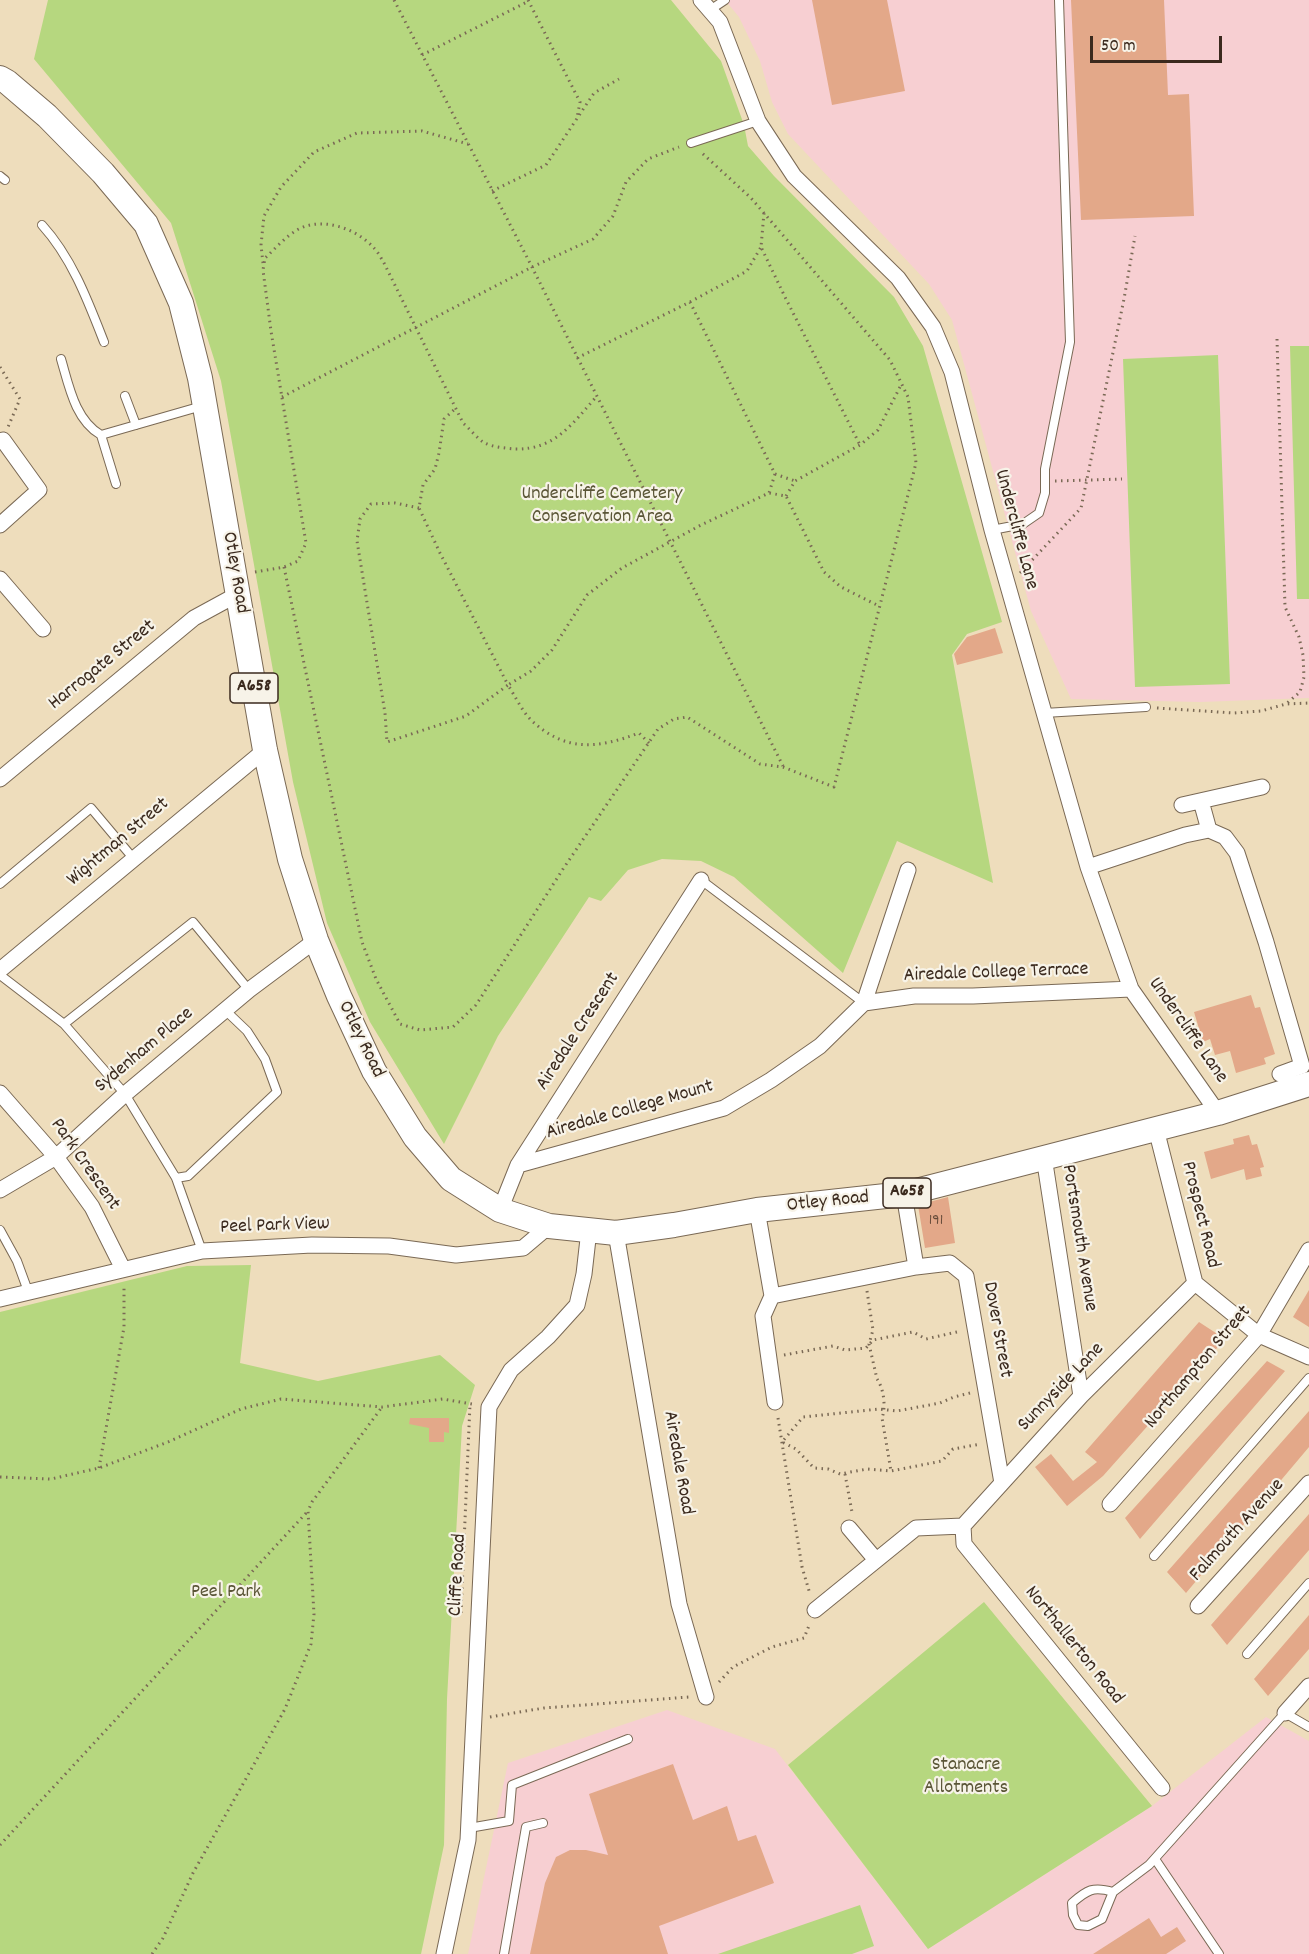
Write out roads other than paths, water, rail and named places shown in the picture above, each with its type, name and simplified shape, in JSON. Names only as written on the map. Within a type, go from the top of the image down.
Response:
[{"type":"main road","name":"Otley Road","points":[[0,78],[47,116],[103,173],[146,224],[181,303],[200,378],[203,406],[265,750],[290,859],[316,940],[374,1071],[415,1137],[451,1179],[500,1210],[549,1226],[616,1233],[757,1210],[904,1194],[1218,1113],[1309,1084]]},
{"type":"street","name":"Undercliffe Lane","points":[[706,5],[720,22],[758,121],[794,176],[898,278],[933,327],[952,372],[992,530],[1088,867],[1131,989],[1218,1113]]},
{"type":"street","points":[[0,525],[39,490],[3,440]]},
{"type":"street","points":[[0,579],[43,629]]},
{"type":"street","name":"Harrogate Street","points":[[0,779],[236,585]]},
{"type":"street","name":"Wightman Street","points":[[0,970],[265,750]]},
{"type":"street","points":[[1182,805],[1262,787]]},
{"type":"street","points":[[1201,801],[1209,830]]},
{"type":"street","points":[[1088,867],[1185,835],[1209,830],[1225,837],[1238,853],[1302,1066],[1280,1074]]},
{"type":"street","points":[[864,1003],[908,870]]},
{"type":"street","name":"Airedale Crescent","points":[[500,1210],[518,1165],[700,880]]},
{"type":"street","name":"Sydenham Place","points":[[0,1190],[56,1157],[125,1094],[249,990],[316,940]]},
{"type":"street","name":"Airedale College Terrace","points":[[864,1003],[914,996],[973,996],[1131,989]]},
{"type":"street","name":"Airedale College Mount","points":[[518,1165],[724,1108],[771,1080],[820,1046],[864,1003]]},
{"type":"street","name":"Park Crescent","points":[[0,1093],[56,1157],[93,1207],[123,1269]]},
{"type":"street","name":"Prospect Road","points":[[1156,1129],[1195,1283],[1259,1335],[1309,1357]]},
{"type":"street","name":"Portsmouth Avenue","points":[[1044,1157],[1082,1396]]},
{"type":"street","points":[[904,1194],[916,1267]]},
{"type":"street","points":[[757,1210],[772,1296],[763,1316],[776,1402]]},
{"type":"street","name":"Peel Park View","points":[[0,1299],[202,1251],[312,1245],[389,1245],[456,1255],[523,1248],[549,1226]]},
{"type":"street","name":"Cliffe Road","points":[[444,1954],[469,1828],[489,1407],[511,1370],[548,1338],[577,1305],[584,1274],[589,1230]]},
{"type":"street","name":"Airedale Road","points":[[616,1233],[679,1604],[706,1697]]},
{"type":"street","name":"Northampton Street","points":[[1110,1504],[1259,1335],[1309,1250]]},
{"type":"street","name":"Dover Street","points":[[772,1296],[916,1267],[950,1263],[966,1276],[1002,1483]]},
{"type":"street","name":"Sunnyside Lane","points":[[963,1526],[1082,1396],[1195,1283]]},
{"type":"street","name":"Falmouth Avenue","points":[[1198,1606],[1309,1484]]},
{"type":"street","points":[[814,1610],[916,1528],[963,1526]]},
{"type":"street","name":"Northallerton Road","points":[[963,1526],[964,1544],[1162,1788]]},
{"type":"street","points":[[849,1528],[876,1560]]},
{"type":"street","points":[[1285,1713],[1309,1686]]},
{"type":"lane","points":[[706,5],[724,0]]},
{"type":"lane","points":[[992,530],[1023,524],[1039,513],[1045,493],[1045,469],[1070,342],[1059,0]]},
{"type":"lane","points":[[691,143],[758,121]]},
{"type":"lane","points":[[42,225],[68,262],[85,295],[104,342]]},
{"type":"lane","points":[[61,359],[72,396],[84,420],[101,435],[116,484]]},
{"type":"lane","points":[[125,396],[136,425]]},
{"type":"lane","points":[[101,435],[203,406]]},
{"type":"lane","points":[[1044,713],[1146,707]]},
{"type":"lane","points":[[0,884],[91,808],[133,858]]},
{"type":"lane","points":[[700,880],[864,1003]]},
{"type":"lane","points":[[64,1024],[194,922],[249,990]]},
{"type":"lane","points":[[0,975],[64,1024],[125,1094],[176,1179],[202,1251]]},
{"type":"lane","points":[[176,1179],[188,1176],[277,1092],[265,1059],[247,1031],[225,1011]]},
{"type":"lane","points":[[0,1230],[17,1261],[28,1291]]},
{"type":"lane","points":[[1154,1556],[1309,1378]]},
{"type":"lane","points":[[1247,1654],[1309,1582]]},
{"type":"lane","points":[[1113,1892],[1102,1888],[1092,1889],[1072,1903],[1073,1915],[1078,1925],[1088,1926],[1102,1919],[1113,1892],[1155,1859],[1285,1713],[1309,1727]]},
{"type":"lane","points":[[469,1828],[509,1821],[512,1785],[628,1739]]},
{"type":"lane","points":[[504,1954],[526,1827],[543,1823]]},
{"type":"lane","points":[[1155,1859],[1219,1954]]},
{"type":"park label","name":"Undercliffe Cemetery Conservation Area","points":[[602,506]]},
{"type":"park label","name":"Peel Park","points":[[226,1593]]},
{"type":"park label","name":"Stanacre Allotments","points":[[966,1778]]}]
